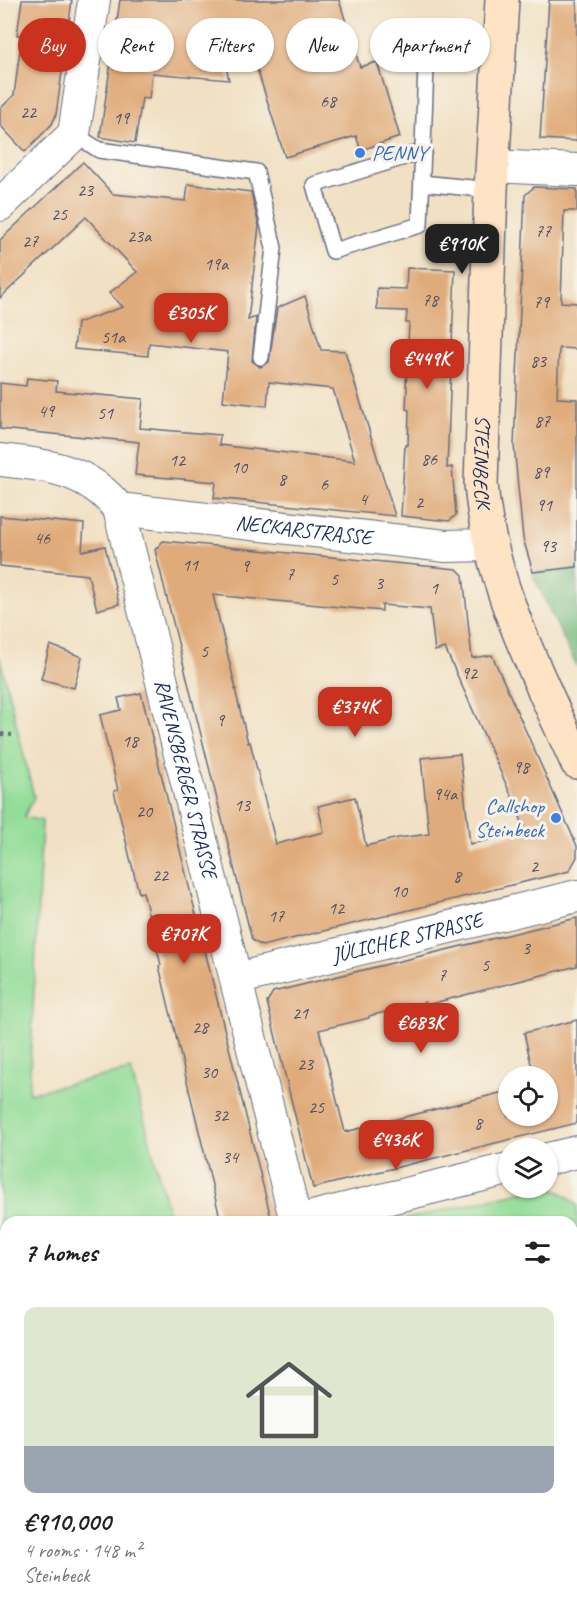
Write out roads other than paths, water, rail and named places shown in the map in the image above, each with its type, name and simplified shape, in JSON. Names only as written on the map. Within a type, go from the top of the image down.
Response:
[{"type":"main road","name":"STEINBECK","points":[[502,0],[491,178],[481,484],[484,516],[503,590],[528,653],[577,762]]},
{"type":"street","points":[[0,205],[74,134],[94,0]]},
{"type":"street","points":[[491,178],[577,170]]},
{"type":"street","points":[[0,460],[42,465],[72,472],[110,497],[119,509]]},
{"type":"street","name":"NECKARSTRASSE","points":[[119,509],[446,546],[490,545]]},
{"type":"street","name":"RAVENSBERGER STRASSE","points":[[119,509],[295,1216]]},
{"type":"street","name":"JÜLICHER STRASSE","points":[[236,980],[577,896]]},
{"type":"street","points":[[558,1157],[577,1152]]},
{"type":"street","points":[[320,1216],[498,1172]]},
{"type":"lane","points":[[424,151],[314,185],[333,251],[420,225],[424,151],[427,40],[499,45]]},
{"type":"lane","points":[[74,134],[99,150],[256,172],[274,248],[261,357]]},
{"type":"lane","points":[[422,183],[491,178]]},
{"type":"place","name":"PENNY","points":[[360,153]]},
{"type":"place","name":"Callshop Steinbeck","points":[[556,818]]}]
